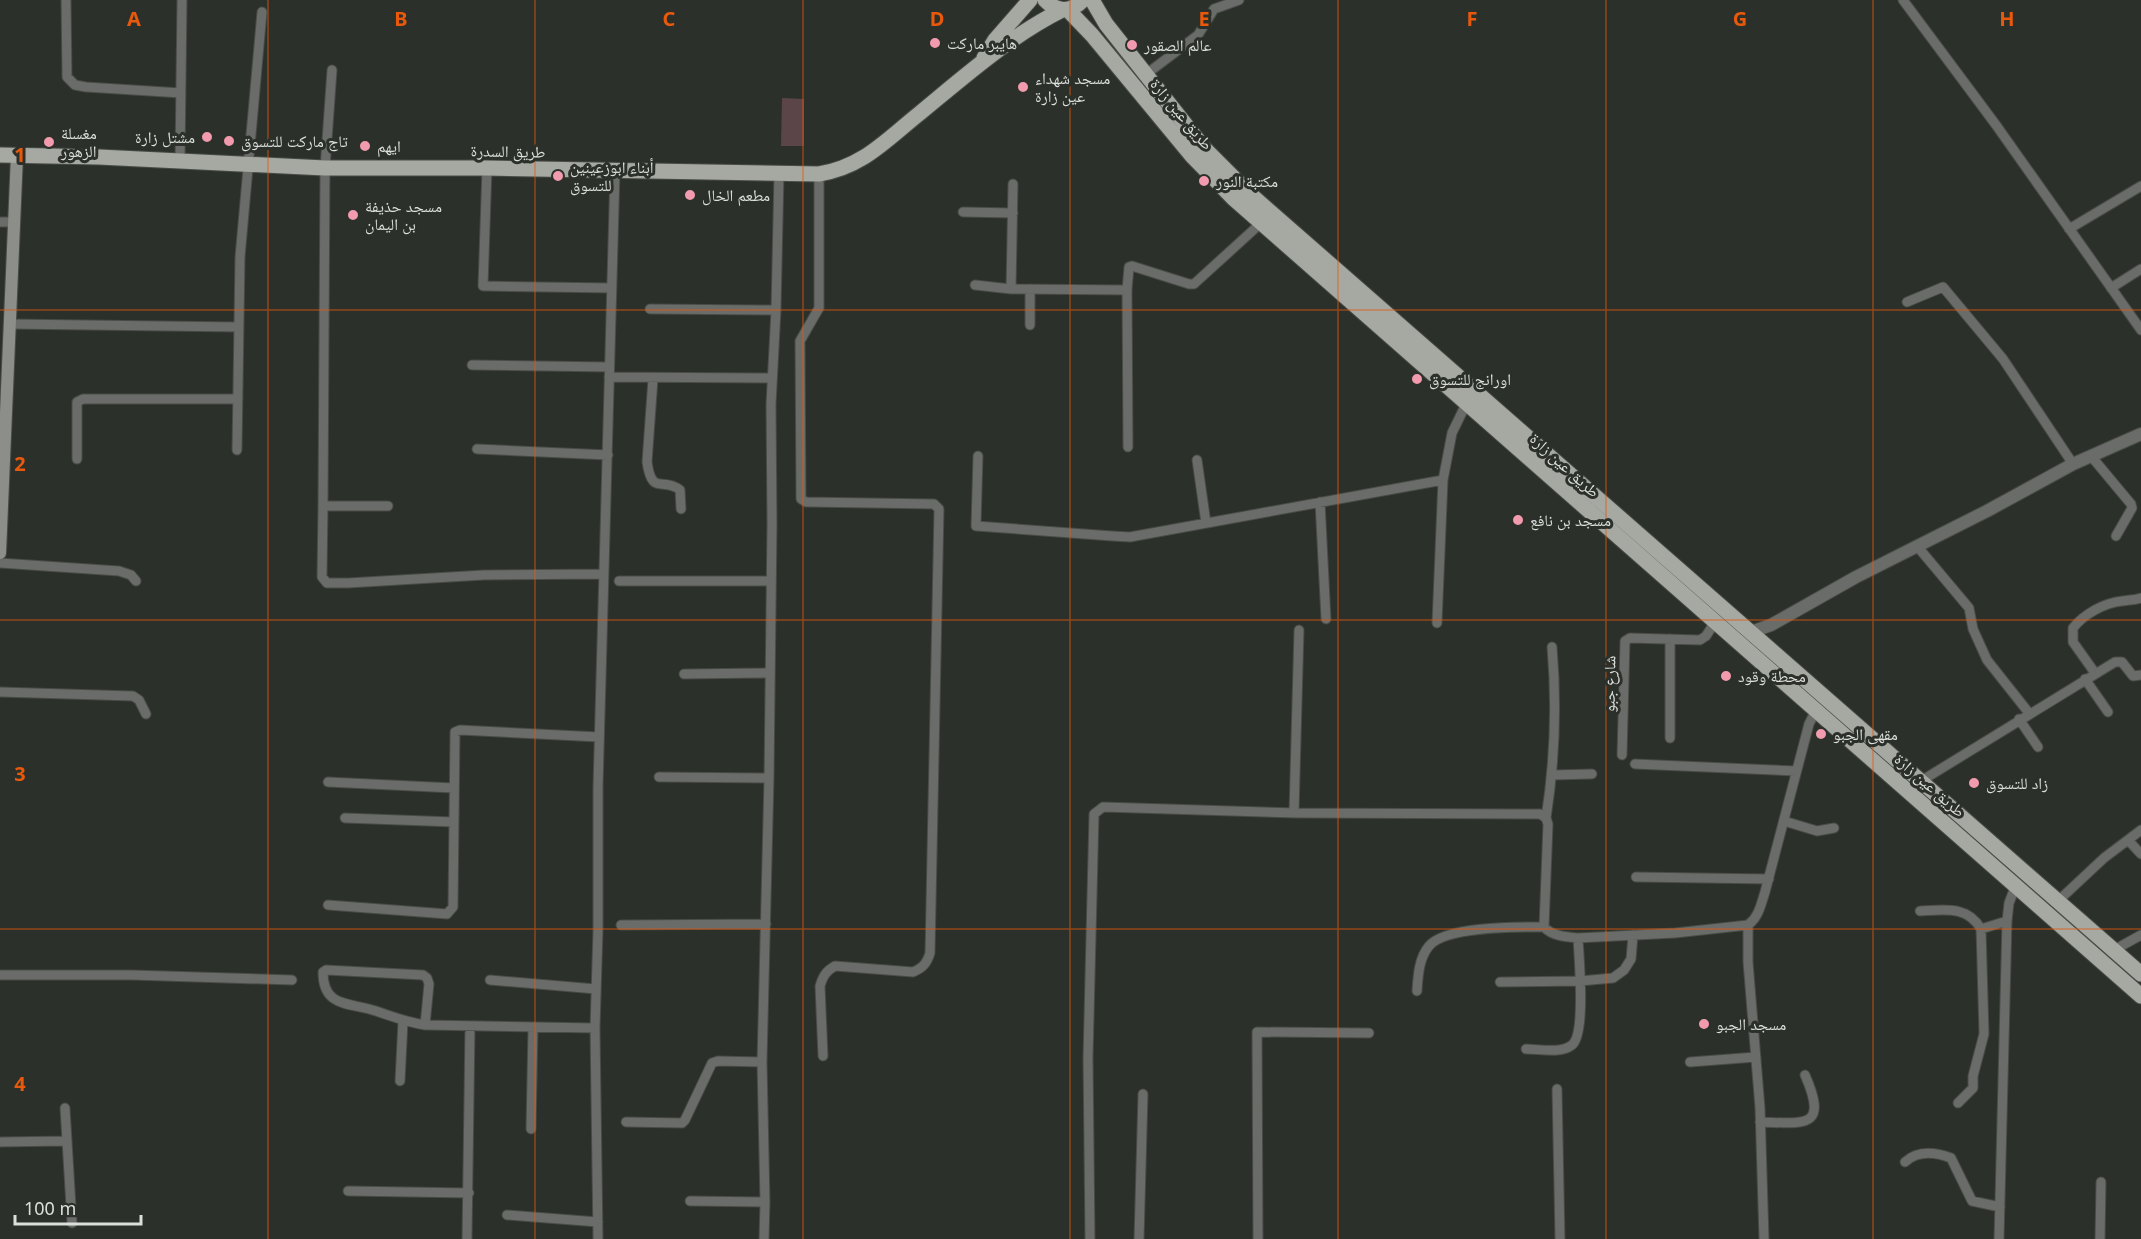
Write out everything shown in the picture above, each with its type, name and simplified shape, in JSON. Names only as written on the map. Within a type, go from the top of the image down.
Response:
[{"type":"main road","name":"طريق عين زارة","points":[[1045,0],[1052,7],[1065,10],[1085,27],[1192,156],[1261,223],[2141,996]]},
{"type":"main road","points":[[979,65],[1031,27],[1078,5],[1083,0]]},
{"type":"main road","name":"طريق عين زارة","points":[[1092,0],[1100,15],[1145,75],[1204,148],[1251,195],[2141,974]]},
{"type":"main road","points":[[979,65],[995,40],[1025,3]]},
{"type":"main road","points":[[1085,27],[1091,16],[1100,15]]},
{"type":"main road","name":"طريق السدرة","points":[[0,156],[180,160],[326,168],[487,168],[819,174],[843,169],[870,154],[979,65]]},
{"type":"main road","points":[[0,553],[7,320],[17,156]]},
{"type":"street","points":[[66,0],[67,77],[75,85],[181,93]]},
{"type":"street","points":[[180,160],[182,0]]},
{"type":"street","points":[[1145,75],[1198,34],[1214,9],[1239,0]]},
{"type":"street","points":[[1903,0],[1996,125],[2141,330]]},
{"type":"street","points":[[237,450],[240,257],[262,12]]},
{"type":"street","points":[[332,70],[326,168],[322,577],[327,583],[484,574],[604,574]]},
{"type":"street","points":[[487,168],[483,286],[612,288]]},
{"type":"street","points":[[598,1239],[596,1029],[599,737],[615,171]]},
{"type":"street","points":[[764,1239],[762,1062],[769,778],[772,378],[776,310],[778,173]]},
{"type":"street","points":[[819,174],[819,308],[800,341],[801,499],[806,502],[934,504],[939,508],[930,953],[923,967],[913,972],[835,966],[828,970],[820,986],[823,1056]]},
{"type":"street","points":[[1011,289],[1013,184]]},
{"type":"street","points":[[2069,230],[2141,186]]},
{"type":"street","points":[[963,212],[1012,213]]},
{"type":"street","points":[[0,222],[14,222]]},
{"type":"street","points":[[1128,447],[1127,290],[1130,266],[1194,284],[1261,223]]},
{"type":"street","points":[[2111,288],[2141,269]]},
{"type":"street","points":[[975,285],[1011,289],[1127,290]]},
{"type":"street","points":[[1907,302],[1943,287],[2003,359],[2073,464]]},
{"type":"street","points":[[1030,289],[1030,325]]},
{"type":"street","points":[[650,309],[776,310]]},
{"type":"street","points":[[7,320],[239,327]]},
{"type":"street","points":[[472,365],[609,367]]},
{"type":"street","points":[[609,377],[772,378]]},
{"type":"street","points":[[653,379],[647,462],[649,475],[657,484],[677,487],[680,490],[681,509]]},
{"type":"street","points":[[77,459],[76,402],[84,399],[238,399]]},
{"type":"street","points":[[1437,623],[1443,480],[1452,433],[1467,402]]},
{"type":"street","points":[[1751,632],[1777,622],[1856,577],[2073,464],[2141,434]]},
{"type":"street","points":[[477,449],[608,455]]},
{"type":"street","points":[[978,456],[975,524],[978,527],[1130,537],[1443,480]]},
{"type":"street","points":[[2091,456],[2131,504],[2132,508],[2116,536]]},
{"type":"street","points":[[1197,460],[1206,523]]},
{"type":"street","points":[[1320,502],[1326,619]]},
{"type":"street","points":[[323,506],[388,506]]},
{"type":"street","points":[[1917,546],[1969,608],[1973,629],[1987,660],[2029,713]]},
{"type":"street","points":[[0,563],[119,571],[131,575],[136,581]]},
{"type":"street","points":[[619,581],[771,581]]},
{"type":"street","points":[[2095,673],[2073,642],[2073,628],[2089,613],[2113,603],[2141,598]]},
{"type":"street","name":"شارع جبو","points":[[1622,755],[1625,641],[1630,638],[1702,639],[1714,622]]},
{"type":"street","points":[[1769,648],[1771,634],[1777,622]]},
{"type":"street","points":[[1294,813],[1299,630]]},
{"type":"street","points":[[1670,639],[1670,738]]},
{"type":"street","points":[[1544,927],[1548,824],[1546,818],[1552,775],[1556,714],[1552,647]]},
{"type":"street","points":[[1921,781],[2019,719],[2118,661],[2122,662],[2133,676],[2141,675]]},
{"type":"street","points":[[684,674],[770,673]]},
{"type":"street","points":[[2085,679],[2108,712]]},
{"type":"street","points":[[0,692],[133,696],[139,700],[146,714]]},
{"type":"street","points":[[1417,991],[1419,969],[1428,947],[1440,938],[1488,928],[1544,927],[1550,932],[1578,938],[1748,925],[1756,918],[1769,879],[1809,724],[1816,710]]},
{"type":"street","points":[[2019,719],[2038,747]]},
{"type":"street","points":[[328,905],[447,914],[453,907],[455,732],[460,730],[599,737]]},
{"type":"street","points":[[1635,764],[1796,771]]},
{"type":"street","points":[[1552,775],[1592,774]]},
{"type":"street","points":[[659,777],[769,778]]},
{"type":"street","points":[[328,782],[454,788]]},
{"type":"street","points":[[1090,1239],[1088,1058],[1094,814],[1103,807],[1294,813],[1540,814],[1546,818]]},
{"type":"street","points":[[345,818],[454,822]]},
{"type":"street","points":[[1784,821],[1817,831],[1834,828]]},
{"type":"street","points":[[2058,901],[2104,858],[2141,830]]},
{"type":"street","points":[[2128,840],[2141,855]]},
{"type":"street","points":[[1636,877],[1769,879]]},
{"type":"street","points":[[2000,1239],[2007,921],[2009,903],[2016,885]]},
{"type":"street","points":[[1920,911],[1958,910],[1972,917],[1981,929],[1983,1042],[1973,1076],[1973,1088],[1958,1103]]},
{"type":"street","points":[[1981,929],[2007,921]]},
{"type":"street","points":[[621,925],[766,924]]},
{"type":"street","points":[[1748,925],[1748,962],[1760,1122],[1764,1239]]},
{"type":"street","points":[[1500,982],[1580,981],[1613,978],[1624,970],[1630,959],[1633,935]]},
{"type":"street","points":[[2114,950],[2141,936]]},
{"type":"street","points":[[1526,1049],[1559,1050],[1573,1045],[1579,1036],[1578,938]]},
{"type":"street","points":[[425,1025],[429,984],[423,975],[324,971],[323,984],[326,993],[333,999],[351,1006],[376,1010],[403,1021],[425,1025],[596,1029]]},
{"type":"street","points":[[0,975],[132,975],[292,980]]},
{"type":"street","points":[[490,980],[597,989]]},
{"type":"street","points":[[400,1081],[403,1021]]},
{"type":"street","points":[[467,1239],[470,1026]]},
{"type":"street","points":[[531,1129],[533,1027]]},
{"type":"street","points":[[1258,1239],[1257,1032],[1369,1033]]},
{"type":"street","points":[[1690,1062],[1756,1057]]},
{"type":"street","points":[[626,1122],[682,1123],[714,1062],[762,1062]]},
{"type":"street","points":[[1760,1122],[1802,1123],[1814,1115],[1813,1097],[1805,1075]]},
{"type":"street","points":[[1557,1089],[1560,1239]]},
{"type":"street","points":[[1139,1239],[1143,1094]]},
{"type":"street","points":[[65,1108],[65,1141],[72,1223]]},
{"type":"street","points":[[0,1142],[65,1141]]},
{"type":"street","points":[[1905,1162],[1912,1156],[1921,1154],[1939,1154],[1951,1158],[1968,1197],[1972,1201],[2000,1207]]},
{"type":"street","points":[[2100,1239],[2101,1182]]},
{"type":"street","points":[[348,1191],[469,1193]]},
{"type":"street","points":[[690,1201],[765,1202]]},
{"type":"street","points":[[507,1215],[598,1222]]},
{"type":"shaded area","points":[[782,98],[804,99],[804,146],[781,146]]},
{"type":"place","name":"هايبر ماركت","points":[[935,43]]},
{"type":"place","name":"عالم الصقور","points":[[1132,45]]},
{"type":"place","name":"مسجد شهداء عين زارة","points":[[1023,87]]},
{"type":"place","name":"مشتل زارة","points":[[207,137]]},
{"type":"place","name":"تاج ماركت للتسوق","points":[[229,141]]},
{"type":"place","name":"مغسلة الزهور","points":[[49,142]]},
{"type":"place","name":"ايهم","points":[[365,146]]},
{"type":"place","name":"أبناء ابوزعينين للتسوق","points":[[558,176]]},
{"type":"place","name":"مكتبة النور","points":[[1204,181]]},
{"type":"place","name":"مطعم الخال","points":[[690,195]]},
{"type":"place","name":"مسجد حذيفة بن اليمان","points":[[353,215]]},
{"type":"place","name":"اورانج للتسوق","points":[[1417,379]]},
{"type":"place","name":"مسجد بن نافع","points":[[1518,520]]},
{"type":"place","name":"محطة وقود","points":[[1726,676]]},
{"type":"place","name":"مقهى الجبو","points":[[1821,734]]},
{"type":"place","name":"زاد للتسوق","points":[[1974,783]]},
{"type":"place","name":"مسجد الجبو","points":[[1704,1024]]}]
